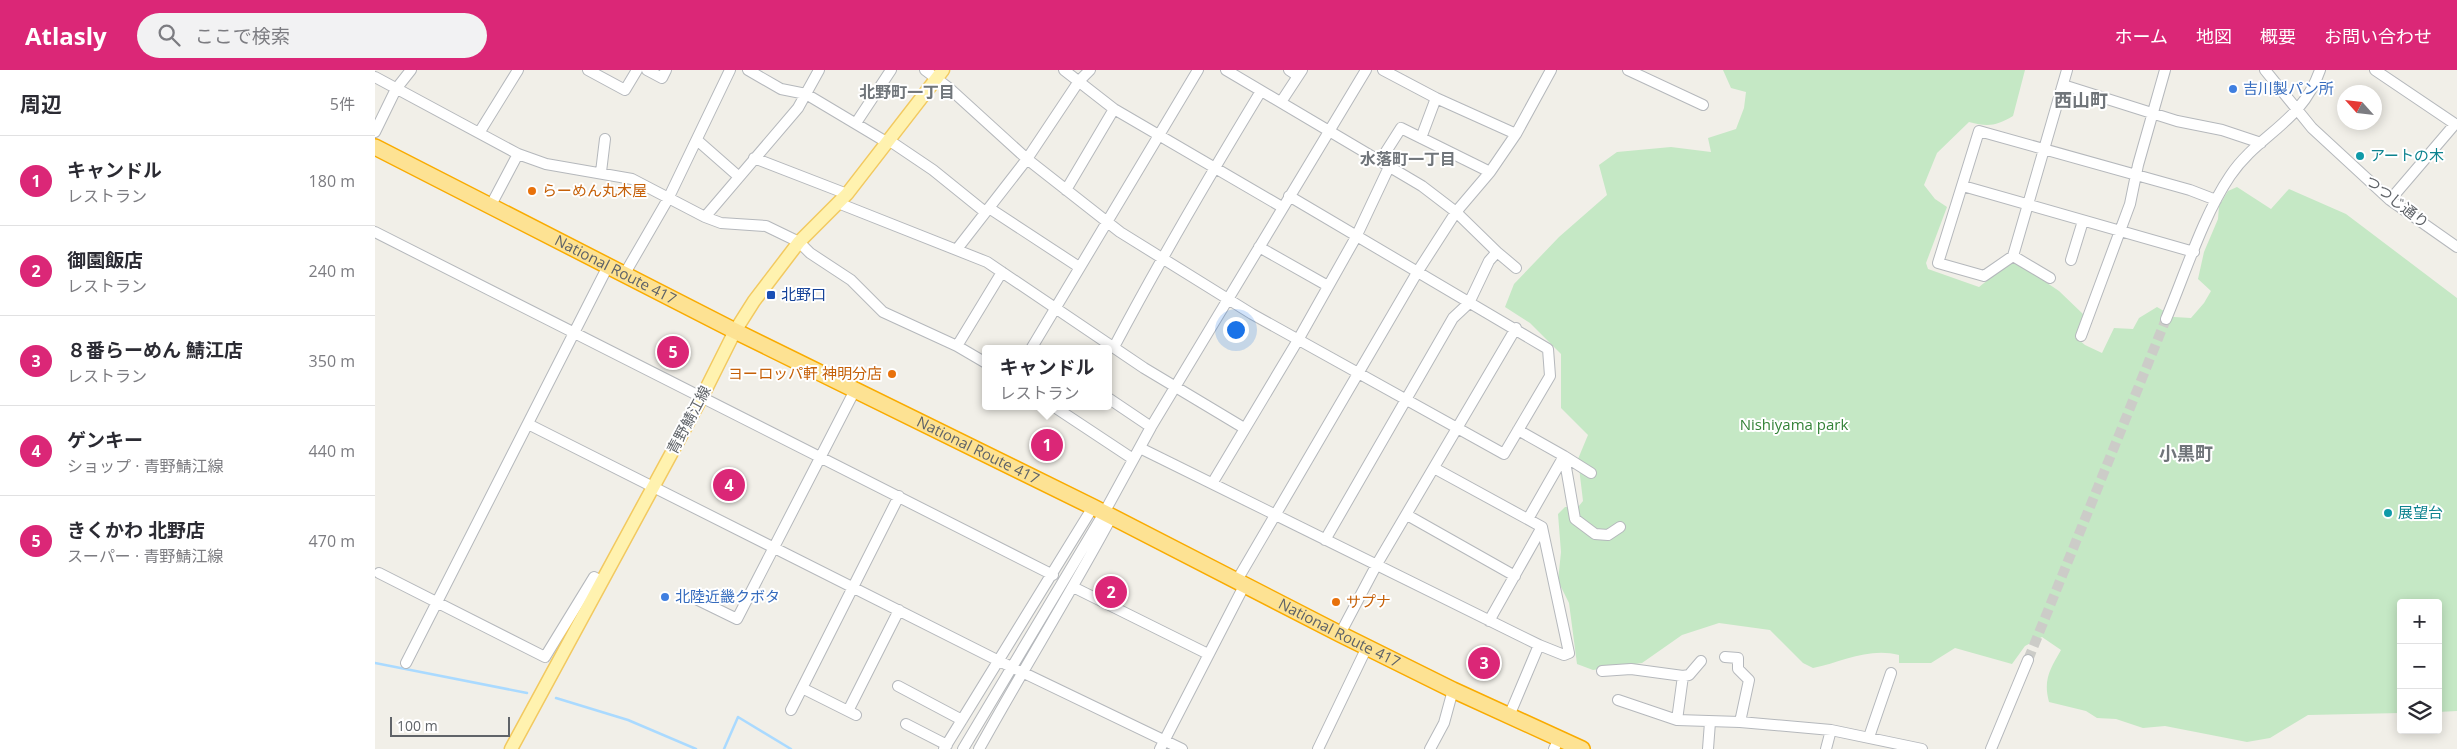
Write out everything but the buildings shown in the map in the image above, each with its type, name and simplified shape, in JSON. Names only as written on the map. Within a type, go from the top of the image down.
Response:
[{"type":"highway","name":"National Route 417","points":[[375,147],[735,331],[1103,513],[1340,634],[1509,716],[1556,744],[1582,749]]},
{"type":"main road","name":"青野鯖江線","points":[[511,749],[702,397],[735,331],[754,301],[799,242],[847,194],[940,75]]},
{"type":"street","points":[[375,132],[396,89],[411,70]]},
{"type":"street","points":[[479,133],[517,70]]},
{"type":"street","points":[[588,70],[625,90],[637,70]]},
{"type":"street","points":[[647,70],[662,78],[666,70]]},
{"type":"street","points":[[624,275],[668,199],[730,70]]},
{"type":"street","points":[[748,70],[781,89],[806,94],[856,122],[933,170],[987,210],[1079,267]]},
{"type":"street","points":[[705,217],[797,108],[819,70]]},
{"type":"street","points":[[856,122],[891,70]]},
{"type":"street","points":[[925,70],[940,75],[1027,159],[1106,221],[1161,258],[1298,340],[1359,372],[1504,454],[1550,376],[1549,349],[1289,196]]},
{"type":"street","points":[[1063,70],[1114,109],[1283,207]]},
{"type":"street","points":[[957,249],[1027,159],[1079,81],[1090,70]]},
{"type":"street","points":[[1033,345],[1198,70]]},
{"type":"street","points":[[1226,70],[1423,186],[1455,212],[1516,268]]},
{"type":"street","points":[[963,749],[1103,513],[1151,426],[1366,70]]},
{"type":"street","points":[[1383,70],[1436,98],[1516,134]]},
{"type":"street","points":[[1162,745],[1208,654],[1275,513],[1417,271],[1455,212],[1490,172],[1516,134],[1551,70]]},
{"type":"street","points":[[1628,70],[1703,106]]},
{"type":"street","points":[[2067,70],[2063,85],[2044,150],[2028,205],[2013,256],[1984,276],[1938,263],[1979,131],[2044,150],[2136,175],[2216,200]]},
{"type":"street","points":[[2081,336],[2130,204],[2136,175],[2165,70]]},
{"type":"street","name":"つつじ通り","points":[[2265,70],[2312,128],[2390,200],[2457,247]]},
{"type":"street","points":[[2166,319],[2216,200],[2241,161],[2299,110],[2316,81],[2320,70]]},
{"type":"street","points":[[2375,70],[2455,124],[2390,200]]},
{"type":"street","points":[[1281,102],[1296,72]]},
{"type":"street","points":[[375,77],[518,154],[546,164],[580,171],[601,172],[632,179],[668,199],[721,223],[766,226],[799,242],[810,253],[851,280],[883,312],[957,346],[982,360]]},
{"type":"street","points":[[2063,85],[2153,113],[2222,130],[2261,144]]},
{"type":"street","points":[[1244,428],[1114,347],[1161,258],[1261,91]]},
{"type":"street","points":[[1421,138],[1436,98]]},
{"type":"street","points":[[1066,190],[1114,109]]},
{"type":"street","points":[[1213,482],[1298,340],[1356,237],[1401,128],[1490,172]]},
{"type":"street","points":[[601,172],[605,139]]},
{"type":"street","points":[[697,140],[738,176]]},
{"type":"street","points":[[491,205],[518,154]]},
{"type":"street","points":[[754,158],[847,194]]},
{"type":"street","points":[[1963,186],[2194,252]]},
{"type":"street","points":[[838,203],[987,262],[1111,345]]},
{"type":"street","points":[[2071,260],[2083,221]]},
{"type":"street","points":[[375,232],[1053,575]]},
{"type":"street","points":[[1259,248],[1328,286]]},
{"type":"street","points":[[1325,540],[1453,318],[1469,303],[1489,261],[1497,252]]},
{"type":"street","points":[[2013,256],[2050,278]]},
{"type":"street","points":[[406,663],[608,266]]},
{"type":"street","points":[[957,346],[1002,272]]},
{"type":"street","points":[[1340,634],[1377,564],[1516,328]]},
{"type":"street","points":[[695,598],[737,619],[855,390]]},
{"type":"street","points":[[1112,401],[1151,426]]},
{"type":"street","points":[[1059,410],[1133,459]]},
{"type":"street","points":[[528,424],[1022,671],[1162,745],[1182,749]]},
{"type":"street","points":[[1518,430],[1591,473]]},
{"type":"street","points":[[1140,448],[1213,482],[1325,540],[1539,645],[1564,655],[1569,653],[1542,527],[1434,468]]},
{"type":"street","points":[[1529,519],[1564,456]]},
{"type":"street","points":[[1564,456],[1575,519],[1595,534],[1608,535],[1620,527]]},
{"type":"street","points":[[791,710],[899,496]]},
{"type":"street","points":[[906,724],[946,747],[1053,575],[1103,513]]},
{"type":"street","points":[[979,749],[1022,671],[1073,588],[1103,513]]},
{"type":"street","points":[[1407,515],[1515,576]]},
{"type":"street","points":[[1489,621],[1542,527]]},
{"type":"street","points":[[379,573],[545,657],[594,578],[602,582]]},
{"type":"street","points":[[1073,588],[1208,654]]},
{"type":"street","points":[[802,688],[852,713],[899,610]]},
{"type":"street","points":[[1509,716],[1539,645]]},
{"type":"street","points":[[1318,749],[1367,647]]},
{"type":"street","points":[[1725,657],[1738,658],[1738,669],[1749,680],[1740,722]]},
{"type":"street","points":[[1991,749],[2027,660]]},
{"type":"street","points":[[1602,671],[1631,669],[1683,676],[1689,675],[1701,662]]},
{"type":"street","points":[[1869,738],[1891,673]]},
{"type":"street","points":[[1677,720],[1683,676]]},
{"type":"street","points":[[898,686],[962,720]]},
{"type":"street","points":[[1430,749],[1444,723],[1453,690]]},
{"type":"street","points":[[1619,700],[1677,720],[1740,722],[1831,730],[1922,749]]},
{"type":"street","points":[[1708,749],[1710,722]]},
{"type":"street","points":[[1826,749],[1831,730]]},
{"type":"green space","name":"Nishiyama park","points":[[1723,70],[2025,70],[2013,116],[1992,125],[1969,122],[1937,153],[1924,185],[1935,199],[1947,207],[1926,263],[1928,269],[1979,287],[2013,260],[2059,291],[2084,315],[2075,337],[2085,345],[2102,353],[2114,328],[2133,329],[2139,318],[2157,307],[2174,317],[2191,318],[2204,303],[2211,291],[2198,279],[2204,252],[2218,219],[2219,206],[2228,191],[2237,187],[2271,209],[2289,189],[2346,214],[2457,298],[2457,711],[2442,712],[2442,599],[2397,599],[2397,713],[2308,715],[2270,738],[2247,742],[2165,726],[2143,728],[2116,719],[2097,718],[2086,711],[2049,702],[2047,681],[2061,650],[2042,637],[2025,646],[2012,664],[1955,648],[1931,663],[1899,663],[1899,655],[1877,653],[1856,656],[1813,668],[1803,663],[1770,630],[1719,623],[1682,635],[1642,663],[1593,670],[1577,664],[1569,603],[1558,581],[1561,552],[1558,514],[1565,507],[1578,507],[1583,501],[1578,459],[1588,435],[1561,408],[1561,354],[1530,323],[1505,307],[1514,284],[1559,237],[1607,195],[1599,165],[1617,152],[1671,147],[1711,152],[1708,138],[1736,129],[1744,108],[1746,92],[1731,88]]},
{"type":"waterway","points":[[375,663],[527,693]]},
{"type":"waterway","points":[[556,698],[628,720],[696,749]]},
{"type":"waterway","points":[[724,749],[738,717],[791,749]]},
{"type":"tunnel","points":[[2028,660],[2166,319]]},
{"type":"place","name":"吉川製パン所","points":[[2233,89]]},
{"type":"place","name":"アートの木","points":[[2360,156]]},
{"type":"place","name":"らーめん丸木屋","points":[[532,191]]},
{"type":"place","name":"北野口","points":[[771,295]]},
{"type":"place","name":"きくかわ 北野店","points":[[673,352]]},
{"type":"place","name":"ヨーロッパ軒 神明分店","points":[[892,374]]},
{"type":"place","name":"キャンドル","points":[[1047,445]]},
{"type":"place","name":"ゲンキー","points":[[729,485]]},
{"type":"place","name":"展望台","points":[[2388,513]]},
{"type":"place","name":"御園飯店","points":[[1111,592]]},
{"type":"place","name":"北陸近畿クボタ","points":[[665,597]]},
{"type":"place","name":"サプナ","points":[[1336,602]]},
{"type":"place","name":"８番らーめん 鯖江店","points":[[1484,663]]},
{"type":"district","name":"北野町一丁目","points":[[907,92]]},
{"type":"district","name":"西山町","points":[[2081,101]]},
{"type":"district","name":"水落町一丁目","points":[[1408,159]]},
{"type":"district","name":"小黒町","points":[[2186,454]]}]
